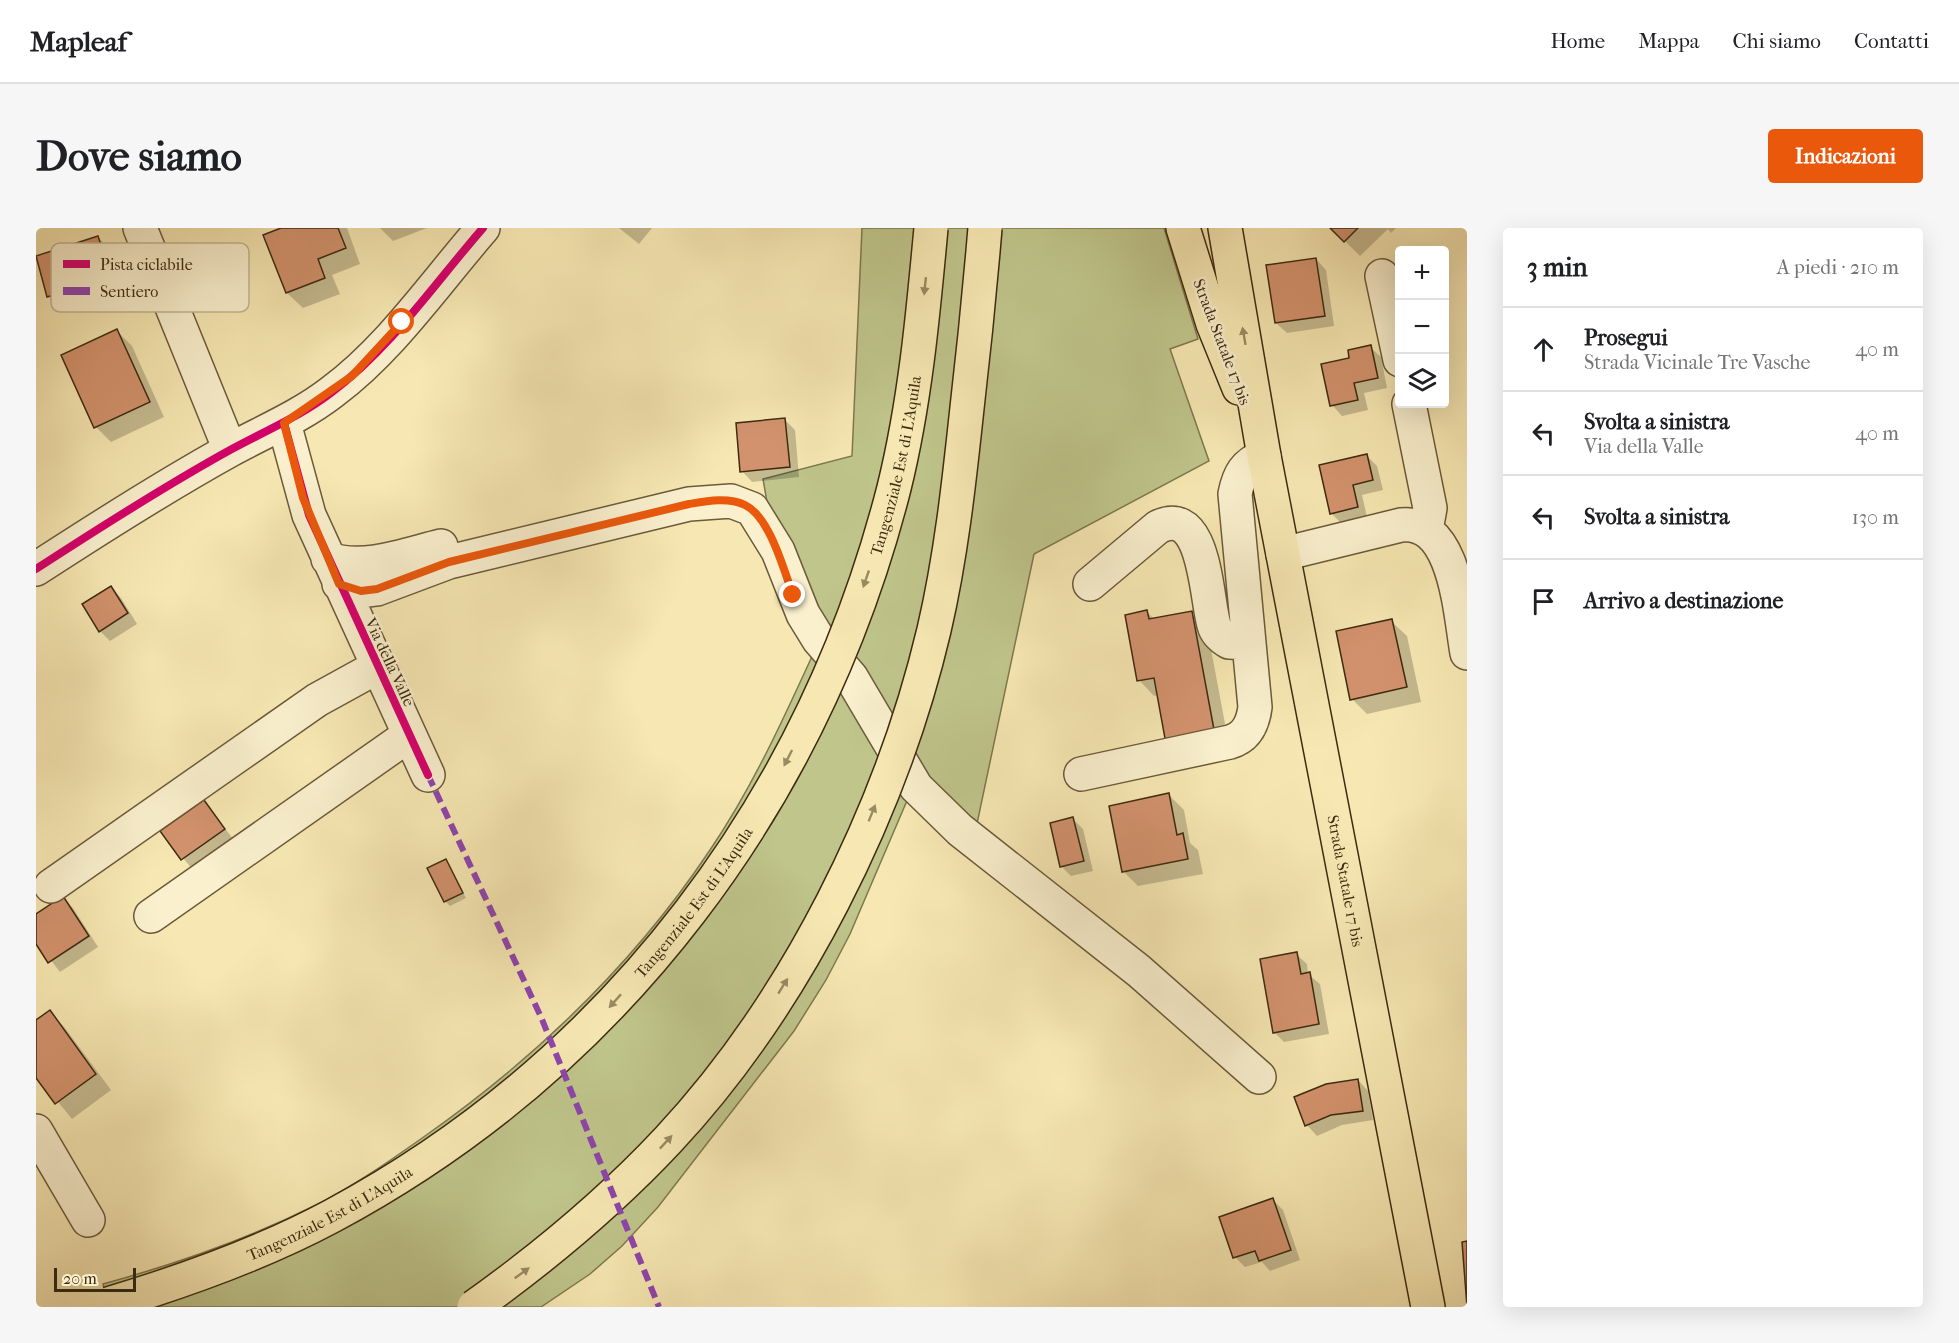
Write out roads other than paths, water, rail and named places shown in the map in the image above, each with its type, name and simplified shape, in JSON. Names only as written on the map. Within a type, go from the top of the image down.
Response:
[{"type":"main road","name":"Tangenziale Est di L'Aquila","points":[[108,1304],[189,1280],[256,1252],[331,1217],[406,1172],[474,1126],[538,1076],[611,1006],[679,928],[731,857],[775,783],[821,693],[851,620],[894,487],[910,412],[931,228]]},
{"type":"main road","points":[[474,1307],[532,1265],[589,1218],[644,1165],[695,1109],[733,1061],[800,959],[863,838],[909,717],[924,670],[943,592],[957,507],[985,228]]},
{"type":"main road","name":"Strada Statale 17 bis","points":[[1184,228],[1213,324],[1264,456]]},
{"type":"main road","name":"Strada Statale 17 bis","points":[[1225,228],[1282,554],[1428,1307]]},
{"type":"street","points":[[140,228],[146,243]]},
{"type":"street","points":[[36,569],[148,498],[230,450],[284,423],[352,376],[483,228]]},
{"type":"street","points":[[1382,276],[1399,354]]},
{"type":"street","points":[[174,312],[230,450]]},
{"type":"street","points":[[1409,408],[1430,508],[1426,530]]},
{"type":"street","name":"Via della Valle","points":[[284,423],[303,498],[333,572],[428,775]]},
{"type":"street","points":[[1081,774],[1230,742],[1242,737],[1252,721],[1255,707],[1235,494],[1243,470],[1264,456]]},
{"type":"street","points":[[702,486],[370,563],[346,564],[333,572],[361,591],[377,589],[449,562],[689,504],[725,501],[747,506],[756,514],[778,551],[802,614],[819,640],[851,677],[916,787],[960,830],[1139,971],[1259,1077]]},
{"type":"street","points":[[1090,584],[1158,527],[1171,523],[1180,525],[1190,534],[1202,564],[1217,632],[1229,642],[1249,643]]},
{"type":"street","points":[[1282,554],[1401,525],[1417,525],[1437,539],[1446,555],[1467,653]]},
{"type":"street","points":[[51,886],[317,700],[377,667]]},
{"type":"street","points":[[151,916],[410,735]]},
{"type":"street","points":[[36,1131],[88,1220]]}]
